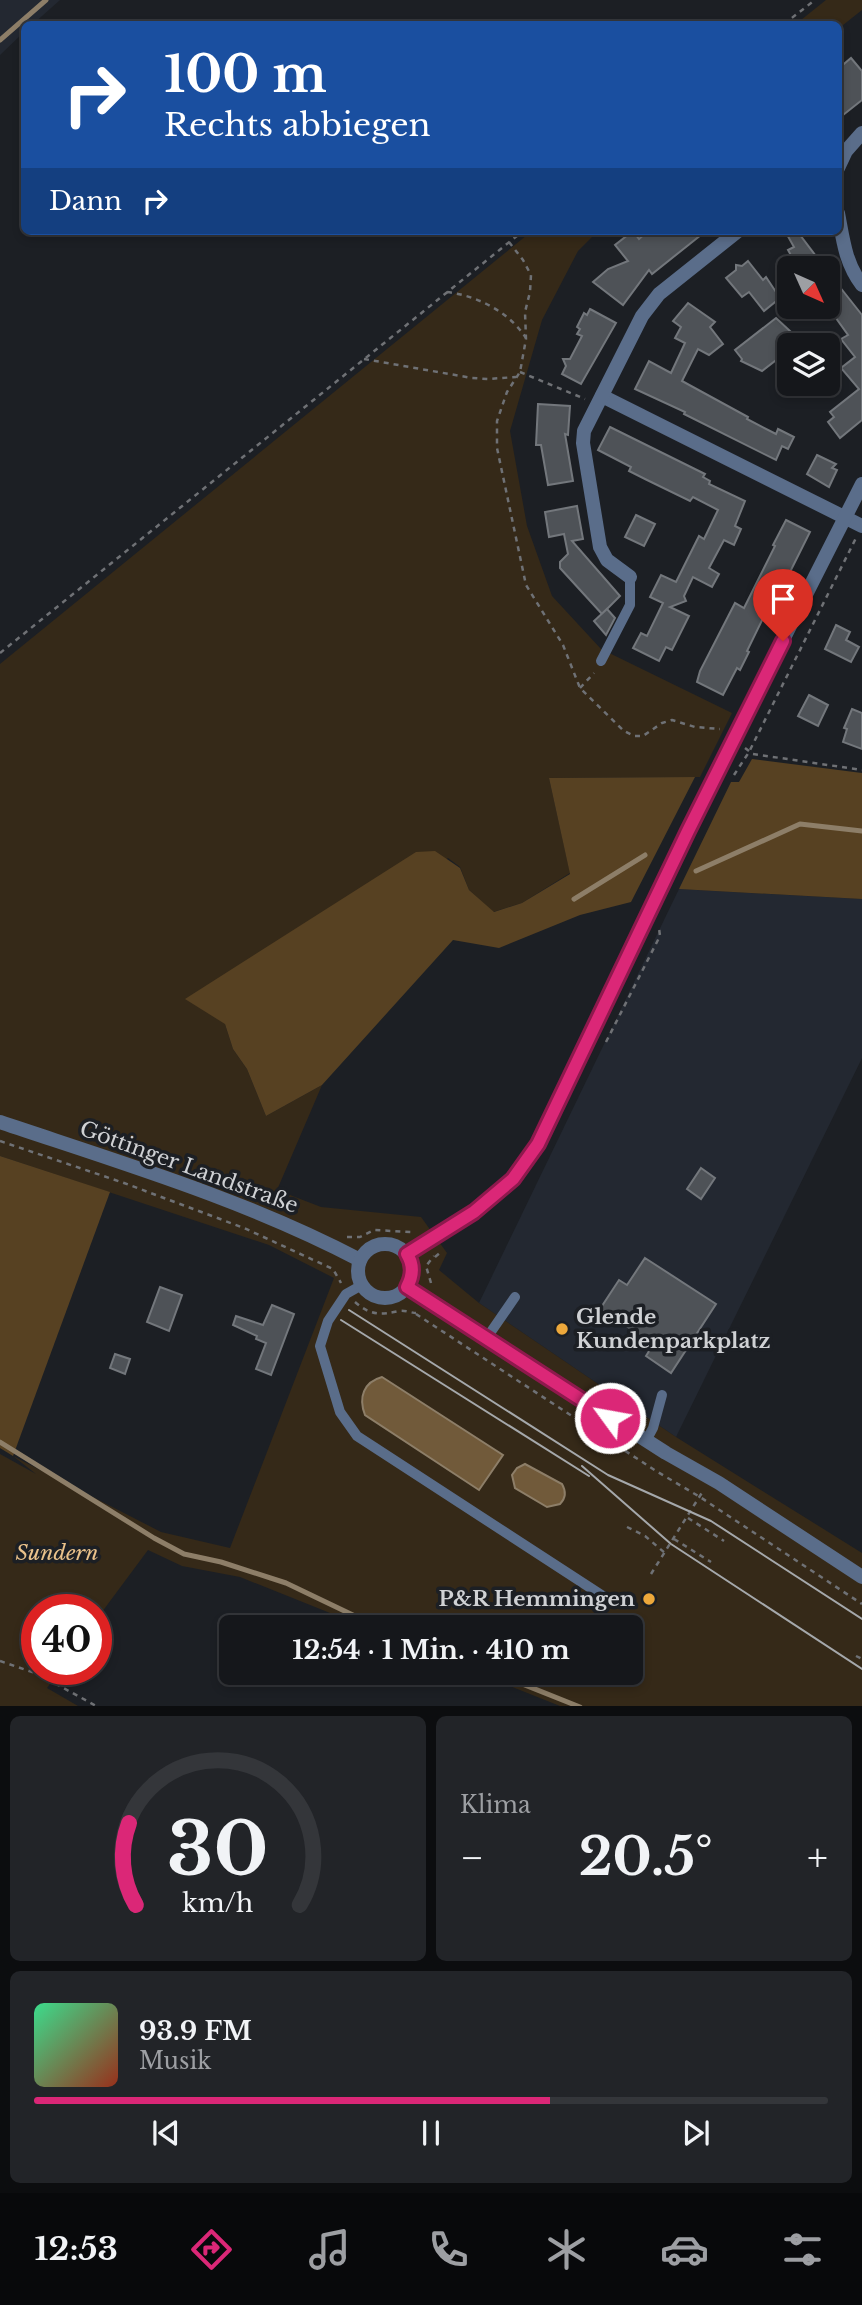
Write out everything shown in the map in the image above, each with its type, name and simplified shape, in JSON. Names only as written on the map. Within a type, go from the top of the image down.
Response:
[{"type":"street","points":[[842,160],[862,133]]},
{"type":"street","points":[[630,577],[607,560],[600,547],[583,443],[584,431],[642,316],[659,294],[733,235]]},
{"type":"street","points":[[842,235],[845,255],[862,285]]},
{"type":"street","points":[[600,400],[845,519],[859,532]]},
{"type":"street","points":[[407,1254],[474,1212],[513,1179],[538,1144],[734,739],[862,484]]},
{"type":"street","name":"Göttinger Landstraße","points":[[0,1122],[176,1182],[277,1220],[360,1260]]},
{"type":"street","points":[[387,1244],[398,1247],[407,1254],[412,1274],[407,1287],[393,1297],[384,1298],[368,1292],[362,1285],[358,1269],[366,1251],[376,1245],[387,1244]]},
{"type":"street","points":[[407,1287],[862,1577]]},
{"type":"lane","points":[[601,661],[630,605],[630,577]]},
{"type":"lane","points":[[362,1285],[346,1294],[328,1321],[320,1346],[346,1424],[357,1436],[606,1598]]},
{"type":"lane","points":[[486,1339],[514,1297]]},
{"type":"lane","points":[[646,1441],[653,1428],[662,1395]]},
{"type":"path","points":[[788,21],[815,0]]},
{"type":"path","points":[[0,653],[518,235]]},
{"type":"path","points":[[509,242],[531,275],[525,312],[526,339],[520,372],[508,392],[497,421],[497,448],[526,586],[563,646],[580,688],[624,731],[634,736],[642,736],[672,720],[695,727],[723,730],[749,752],[862,770]]},
{"type":"path","points":[[447,292],[465,294],[508,315],[526,339]]},
{"type":"path","points":[[364,359],[472,378],[517,377]]},
{"type":"path","points":[[520,372],[600,400]]},
{"type":"path","points":[[749,752],[859,532]]},
{"type":"path","points":[[580,688],[592,677],[601,661]]},
{"type":"path","points":[[0,1141],[244,1228],[330,1268],[337,1273],[346,1294],[363,1310],[385,1316],[403,1310],[416,1314],[862,1604]]},
{"type":"path","points":[[330,1268],[348,1236],[360,1237],[374,1230],[409,1233],[416,1229],[435,1257],[426,1266],[432,1286],[416,1314]]},
{"type":"path","points":[[651,1574],[688,1518],[709,1478]]},
{"type":"path","points":[[688,1518],[724,1541]]},
{"type":"path","points":[[627,1527],[645,1536],[665,1553]]},
{"type":"path","points":[[674,1539],[711,1562]]},
{"type":"path","points":[[856,1656],[862,1659]]},
{"type":"path","points":[[0,1661],[38,1674],[98,1706]]},
{"type":"shaded area","points":[[0,0],[60,0],[36,21],[21,21],[21,35],[0,55]]},
{"type":"shaded area","points":[[752,759],[862,773],[862,899],[679,889],[731,782],[739,782]]},
{"type":"shaded area","points":[[695,777],[631,902],[580,915],[499,948],[453,940],[322,1085],[266,1116],[247,1069],[233,1049],[225,1024],[185,999],[416,852],[435,851],[460,868],[469,890],[494,912],[522,903],[570,874],[549,778]]},
{"type":"shaded area","points":[[679,889],[862,899],[862,1058],[676,1437],[479,1303]]},
{"type":"shaded area","points":[[0,1156],[110,1192],[13,1456],[0,1448]]},
{"type":"shaded area","points":[[382,1377],[503,1455],[479,1490],[365,1415],[362,1402],[364,1391],[376,1379]]},
{"type":"shaded area","points":[[525,1464],[562,1484],[565,1494],[560,1504],[547,1507],[515,1488],[512,1475],[517,1468]]},
{"type":"green space","points":[[826,0],[862,0],[862,10],[842,26],[842,21],[800,21]]},
{"type":"green space","name":"Sundern","points":[[527,235],[594,235],[578,251],[542,320],[510,431],[527,526],[552,596],[601,649],[732,713],[700,777],[549,778],[570,873],[522,903],[493,912],[469,890],[460,867],[448,858],[225,1024],[233,1049],[247,1069],[266,1116],[322,1085],[277,1190],[321,1207],[421,1217],[447,1253],[439,1270],[479,1303],[676,1437],[862,1553],[862,1706],[560,1706],[507,1685],[643,1685],[643,1615],[335,1615],[240,1577],[182,1566],[148,1550],[112,1598],[112,1594],[21,1594],[21,1685],[49,1685],[47,1688],[78,1706],[0,1706],[0,1454],[36,1474],[13,1456],[161,1532],[230,1548],[334,1278],[269,1245],[0,1156],[0,664]]},
{"type":"building","points":[[851,58],[862,71],[862,100],[842,116],[842,66]]},
{"type":"building","points":[[628,235],[636,235],[639,239],[644,235],[701,235],[652,274],[649,270],[623,305],[593,282],[608,269],[628,261],[615,245]]},
{"type":"building","points":[[787,235],[800,235],[816,256],[791,256],[788,250],[794,247]]},
{"type":"building","points":[[748,261],[763,280],[766,277],[777,294],[777,300],[764,311],[749,292],[742,297],[726,278],[736,270],[736,265],[742,266]]},
{"type":"building","points":[[840,287],[862,315],[862,420],[840,438],[828,422],[834,417],[830,412],[859,389],[841,368],[855,357],[841,339],[848,335],[837,319],[840,319]]},
{"type":"building","points":[[688,303],[715,322],[710,327],[723,344],[709,355],[698,349],[682,381],[776,434],[778,429],[794,437],[788,449],[782,446],[776,460],[635,389],[649,361],[671,373],[685,343],[675,338],[681,327],[673,321]]},
{"type":"building","points":[[590,309],[616,323],[581,384],[562,374],[566,366],[563,359],[570,359],[582,336],[577,334],[580,329],[577,327],[584,313],[587,315]]},
{"type":"building","points":[[776,318],[790,331],[777,333],[777,359],[762,371],[741,361],[735,350]]},
{"type":"building","points":[[538,404],[570,406],[568,435],[565,434],[573,481],[548,485],[541,445],[536,445]]},
{"type":"building","points":[[610,427],[705,474],[703,477],[710,481],[709,484],[745,501],[735,526],[741,529],[734,545],[724,540],[709,568],[719,574],[712,587],[693,577],[684,596],[686,601],[670,607],[689,616],[672,650],[666,647],[659,661],[633,648],[641,633],[647,636],[663,603],[650,597],[661,575],[676,582],[699,536],[704,539],[718,510],[693,497],[690,501],[629,471],[631,467],[598,450]]},
{"type":"building","points":[[817,455],[836,464],[832,468],[837,470],[829,487],[807,474]]},
{"type":"building","points":[[577,506],[583,539],[572,541],[620,596],[602,614],[560,568],[560,562],[568,554],[564,534],[549,537],[545,512]]},
{"type":"building","points":[[636,515],[655,524],[644,546],[625,537]]},
{"type":"building","points":[[786,520],[810,532],[775,602],[772,600],[740,670],[737,668],[723,695],[697,682],[700,671],[735,603],[744,608]]},
{"type":"building","points":[[607,609],[615,618],[606,635],[594,621]]},
{"type":"building","points":[[836,625],[850,632],[846,640],[859,647],[851,662],[825,649]]},
{"type":"building","points":[[809,695],[828,705],[818,726],[798,716]]},
{"type":"building","points":[[852,709],[862,713],[862,749],[843,742],[847,729],[844,728]]},
{"type":"building","points":[[701,1168],[715,1178],[701,1199],[687,1189]]},
{"type":"building","points":[[645,1258],[716,1304],[671,1373],[646,1356],[651,1348],[631,1335],[634,1331],[600,1309],[619,1280],[627,1285]]},
{"type":"building","points":[[160,1287],[182,1295],[169,1331],[147,1322]]},
{"type":"building","points":[[272,1305],[294,1314],[271,1375],[256,1369],[266,1343],[233,1325],[236,1316],[263,1325]]},
{"type":"building","points":[[115,1354],[130,1359],[125,1374],[110,1368]]},
{"type":"waterway","points":[[22,21],[46,0]]},
{"type":"waterway","points":[[0,40],[21,22]]},
{"type":"waterway","points":[[696,871],[800,824],[862,831]]},
{"type":"waterway","points":[[574,899],[645,855]]},
{"type":"waterway","points":[[0,1442],[184,1554],[221,1562],[286,1583],[353,1615]]},
{"type":"waterway","points":[[525,1685],[578,1706]]},
{"type":"tram line","points":[[349,1310],[608,1475],[711,1521],[862,1619]]},
{"type":"tram line","points":[[341,1320],[589,1476]]},
{"type":"tram line","points":[[582,1466],[671,1544],[862,1669]]},
{"type":"place","name":"Glende Kundenparkplatz","points":[[562,1329]]},
{"type":"place","name":"P&R Hemmingen","points":[[649,1599]]},
{"type":"route","points":[[610,1418],[407,1287],[412,1274],[407,1254],[474,1212],[513,1179],[538,1144],[718,768],[783,641]]}]
